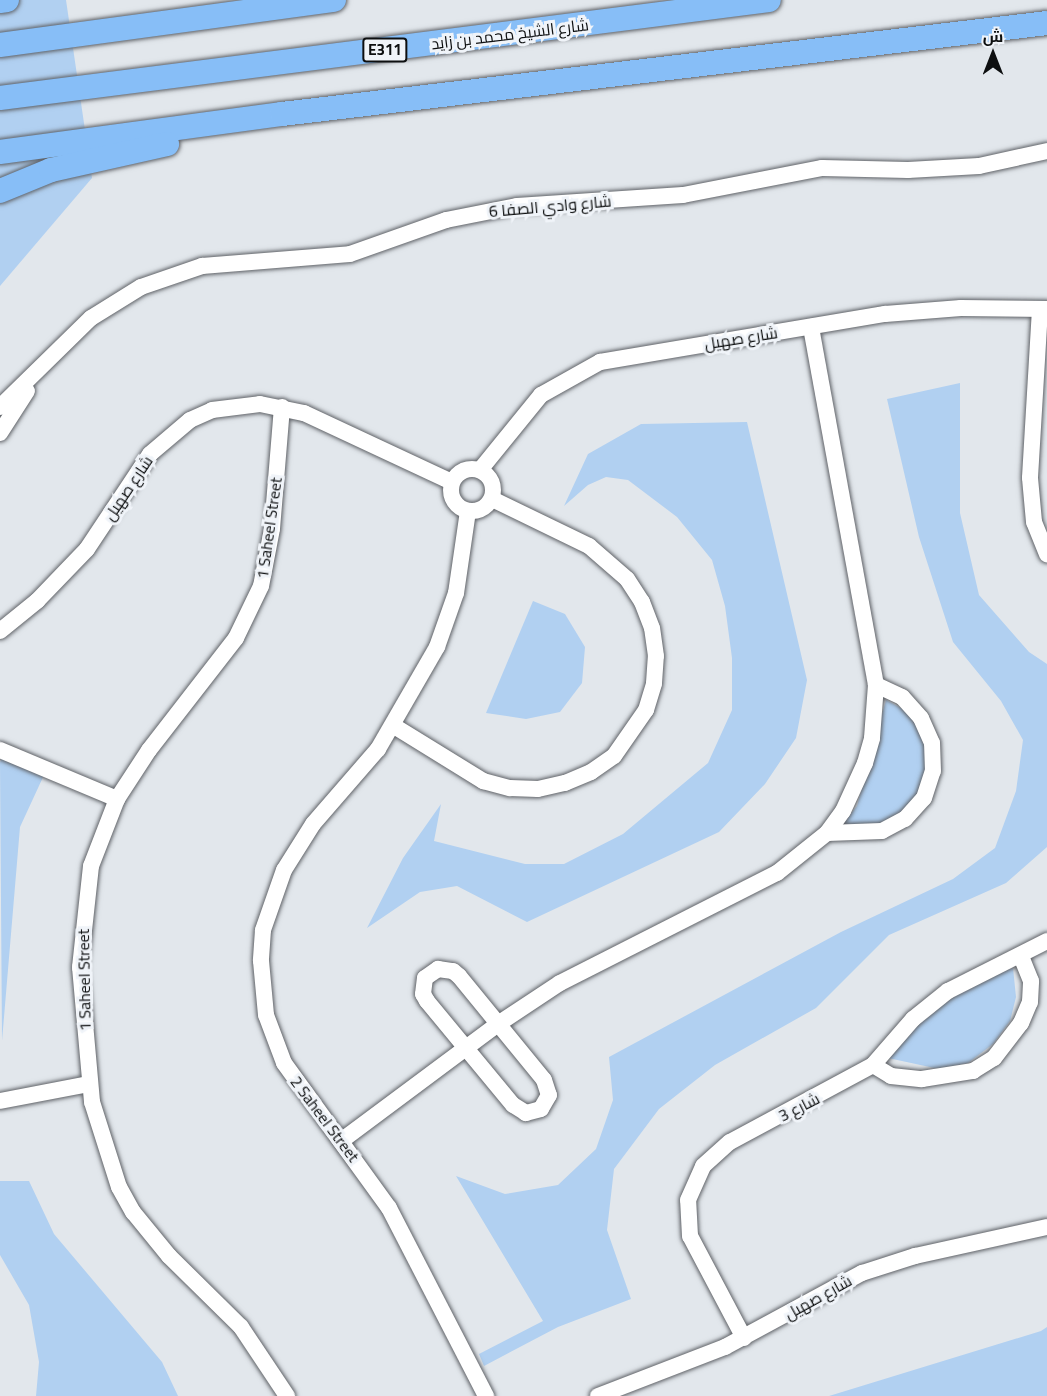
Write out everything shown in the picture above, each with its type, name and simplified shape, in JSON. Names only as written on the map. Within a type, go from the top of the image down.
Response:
[{"type":"highway","points":[[0,1],[7,0]]},
{"type":"highway","points":[[0,45],[334,0]]},
{"type":"highway","name":"شارع الشيخ محمد بن زايد","points":[[0,98],[769,0]]},
{"type":"highway","points":[[0,152],[282,114],[1047,24]]},
{"type":"highway","points":[[0,113],[91,88]]},
{"type":"highway","points":[[0,191],[62,167],[221,133],[282,114]]},
{"type":"street","name":"شارع وادي الصفا 6","points":[[0,407],[68,337],[115,301],[151,283],[202,266],[350,254],[446,220],[518,206],[683,195],[822,168],[908,170],[979,166],[1047,151]]},
{"type":"street","name":"شارع صهيل","points":[[480,470],[524,412],[554,386],[582,369],[626,355],[923,310],[1043,309]]},
{"type":"street","points":[[1043,309],[1040,452],[1033,512],[1047,554]]},
{"type":"street","points":[[341,1141],[498,1024],[595,964],[777,873],[827,833],[847,803],[865,764],[872,738],[876,685],[811,327]]},
{"type":"street","name":"شارع وادي الصفا 6","points":[[0,433],[48,358]]},
{"type":"street","name":"شارع صهيل","points":[[0,631],[37,601],[87,549],[134,475],[169,436],[212,410],[244,405],[282,407],[333,426],[452,482]]},
{"type":"street","name":"1 Saheel Street","points":[[282,407],[268,558],[250,613],[220,662],[149,750],[117,799],[91,866],[81,933],[89,1084],[107,1156],[133,1212],[169,1256],[241,1327],[287,1396]]},
{"type":"street","points":[[467,469],[480,470],[494,485],[492,499],[482,509],[468,511],[452,497],[452,482],[467,469]]},
{"type":"street","points":[[394,726],[483,781],[531,789],[565,783],[591,772],[620,749],[646,710],[654,683],[656,656],[642,602],[627,579],[589,546],[492,499]]},
{"type":"street","name":"2 Saheel Street","points":[[468,511],[456,593],[437,647],[394,726],[361,772],[299,843],[284,870],[264,930],[262,987],[274,1039],[297,1085],[341,1141],[406,1239],[486,1396]]},
{"type":"street","points":[[827,833],[882,831],[905,819],[924,798],[930,780],[932,743],[921,718],[902,697],[876,685]]},
{"type":"street","points":[[0,750],[117,799]]},
{"type":"street","name":"3 شارع","points":[[744,1338],[690,1236],[688,1209],[694,1182],[703,1166],[730,1142],[873,1065],[930,1004],[968,979],[1021,956],[1047,941]]},
{"type":"street","points":[[873,1065],[891,1076],[922,1079],[973,1071],[994,1058],[1021,1023],[1030,1002],[1031,981],[1021,956]]},
{"type":"street","points":[[438,969],[453,971],[544,1080],[549,1095],[541,1109],[526,1113],[519,1110],[466,1049],[423,994],[425,978],[430,972],[438,969]]},
{"type":"street","points":[[0,1101],[89,1084]]},
{"type":"street","name":"شارع صهيل","points":[[598,1396],[744,1338],[840,1283],[880,1266],[1047,1227]]},
{"type":"shaded area","points":[[0,0],[66,0],[92,178],[0,286]]},
{"type":"shaded area","points":[[960,383],[960,513],[979,595],[1029,652],[1047,664],[1047,847],[1006,883],[889,935],[816,1008],[715,1065],[659,1109],[614,1169],[607,1230],[631,1299],[558,1327],[484,1366],[479,1354],[543,1321],[456,1176],[505,1194],[558,1185],[596,1149],[613,1100],[609,1057],[841,932],[953,879],[995,848],[1016,791],[1023,740],[1001,701],[953,642],[919,537],[887,399]]},
{"type":"shaded area","points":[[747,422],[807,680],[796,738],[765,784],[719,832],[527,922],[457,886],[420,892],[367,928],[403,858],[441,804],[434,841],[525,864],[564,864],[623,834],[708,763],[732,710],[732,658],[725,606],[712,560],[677,517],[628,480],[606,477],[588,485],[564,506],[588,454],[641,424]]},
{"type":"shaded area","points":[[533,601],[565,614],[585,647],[582,683],[560,712],[526,719],[486,713]]},
{"type":"shaded area","points":[[886,700],[912,714],[927,742],[928,773],[915,799],[893,822],[841,826],[857,806]]},
{"type":"shaded area","points":[[3,756],[44,775],[20,827],[2,1041],[0,762]]},
{"type":"shaded area","points":[[1013,968],[1016,997],[1010,1021],[993,1044],[968,1063],[939,1069],[888,1058],[914,1027],[972,983]]},
{"type":"shaded area","points":[[0,1181],[29,1181],[54,1234],[162,1362],[178,1396],[36,1396],[39,1362],[29,1305],[0,1255]]},
{"type":"shaded area","points":[[1047,1327],[1047,1396],[829,1396],[1041,1331]]}]
